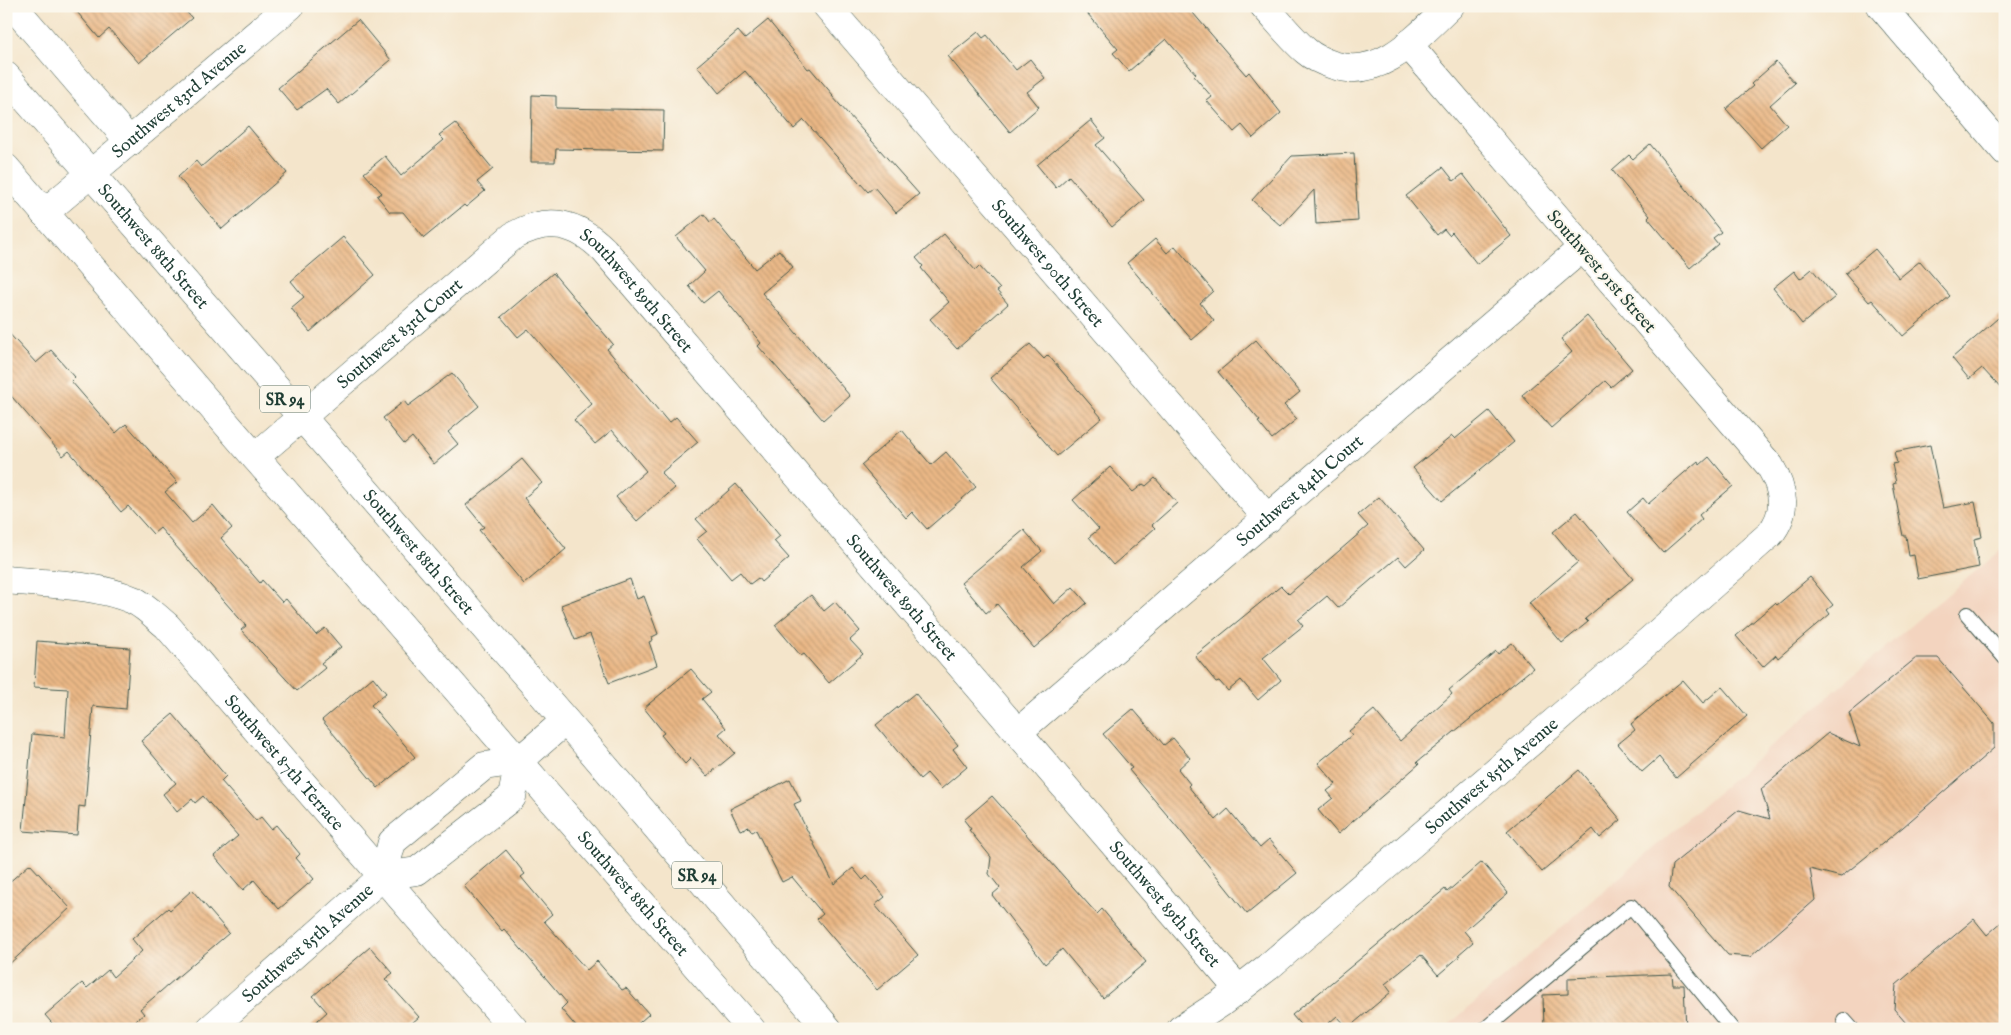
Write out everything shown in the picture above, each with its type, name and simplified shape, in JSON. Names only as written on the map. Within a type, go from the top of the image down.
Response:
[{"type":"street","points":[[13,6],[130,142]]},
{"type":"street","name":"Southwest 83rd Avenue","points":[[44,213],[290,6]]},
{"type":"street","name":"Southwest 90th Street","points":[[827,6],[1268,519]]},
{"type":"street","points":[[1264,6],[1306,52],[1320,61],[1339,67],[1358,69],[1374,66],[1392,56],[1450,6]]},
{"type":"street","points":[[1880,6],[2005,151]]},
{"type":"street","name":"Southwest 91st Street","points":[[1408,44],[1770,466],[1778,482],[1783,506]]},
{"type":"street","name":"Southwest 88th Street","points":[[6,76],[565,721],[828,1029]]},
{"type":"street","name":"Southwest 88th Street","points":[[6,168],[751,1029]]},
{"type":"street","name":"Southwest 83rd Court","points":[[255,457],[513,236],[531,227],[552,224]]},
{"type":"street","name":"Southwest 89th Street","points":[[552,224],[566,225],[580,231],[594,240],[604,250],[1240,990]]},
{"type":"street","name":"Southwest 84th Court","points":[[1018,732],[1582,248]]},
{"type":"street","name":"Southwest 85th Avenue","points":[[1181,1029],[1240,990],[1650,640],[1763,540],[1776,526],[1783,506]]},
{"type":"street","name":"Southwest 87th Terrace","points":[[6,580],[102,591],[133,600],[167,626],[514,1029]]},
{"type":"street","points":[[519,761],[565,721]]},
{"type":"street","name":"Southwest 85th Avenue","points":[[210,1029],[383,876],[417,871],[512,797],[519,761],[484,766],[392,842],[383,876]]},
{"type":"lane","points":[[1967,614],[2005,658]]},
{"type":"lane","points":[[1485,1029],[1631,906],[1732,1029]]},
{"type":"shaded area","points":[[2005,547],[2005,1029],[1444,1029],[1923,615]]},
{"type":"building","points":[[72,6],[181,6],[192,18],[139,63],[109,29],[99,38]]},
{"type":"building","points":[[1081,6],[1187,6],[1246,75],[1249,72],[1281,113],[1253,138],[1242,125],[1234,132],[1207,101],[1212,97],[1194,76],[1196,74],[1166,39],[1129,71],[1113,53],[1118,49]]},
{"type":"building","points":[[358,20],[391,60],[339,104],[326,89],[297,110],[278,88]]},
{"type":"building","points":[[768,20],[808,69],[810,68],[832,96],[919,194],[896,213],[874,187],[868,192],[804,120],[794,129],[745,71],[719,93],[697,66],[738,31],[745,39]]},
{"type":"building","points":[[978,32],[983,38],[987,35],[1016,70],[1030,59],[1045,78],[1027,92],[1039,107],[1010,132],[948,56]]},
{"type":"building","points":[[1776,62],[1795,83],[1770,105],[1787,125],[1761,148],[1726,109],[1753,86],[1751,84]]},
{"type":"building","points":[[532,95],[556,96],[556,108],[664,110],[663,151],[556,149],[555,162],[531,162]]},
{"type":"building","points":[[1091,120],[1105,138],[1096,145],[1144,200],[1112,227],[1069,176],[1056,188],[1037,165]]},
{"type":"building","points":[[455,123],[493,169],[477,182],[485,191],[466,207],[464,205],[424,238],[403,212],[390,212],[377,196],[382,193],[364,173],[385,156],[401,176],[444,140],[439,135]]},
{"type":"building","points":[[248,126],[287,173],[222,229],[178,177],[196,161],[201,167]]},
{"type":"building","points":[[1650,144],[1721,232],[1713,238],[1718,244],[1690,268],[1648,218],[1650,216],[1612,170],[1629,155],[1633,159]]},
{"type":"building","points":[[1354,153],[1358,221],[1316,224],[1314,190],[1281,226],[1252,200],[1292,156]]},
{"type":"building","points":[[1443,167],[1454,181],[1463,174],[1511,236],[1477,264],[1452,232],[1449,235],[1444,229],[1437,235],[1406,196]]},
{"type":"building","points":[[704,214],[710,222],[714,219],[755,269],[779,250],[793,267],[762,293],[850,396],[823,420],[758,346],[761,343],[718,291],[703,303],[689,286],[705,271],[676,237]]},
{"type":"building","points":[[944,234],[975,270],[979,266],[1000,289],[997,291],[1008,304],[957,349],[930,319],[949,302],[921,268],[923,266],[916,258]]},
{"type":"building","points":[[343,237],[375,275],[310,332],[291,308],[304,297],[291,281]]},
{"type":"building","points":[[1155,239],[1167,253],[1175,246],[1213,291],[1200,303],[1214,321],[1192,340],[1127,263]]},
{"type":"building","points":[[1875,249],[1899,278],[1920,261],[1950,296],[1903,336],[1872,300],[1869,302],[1845,274]]},
{"type":"building","points":[[1812,269],[1835,297],[1802,324],[1773,288],[1794,271],[1800,279]]},
{"type":"building","points":[[553,273],[613,344],[607,349],[669,423],[676,417],[698,442],[661,473],[675,488],[637,521],[616,497],[646,471],[612,430],[595,444],[574,420],[592,404],[528,329],[518,337],[501,317]]},
{"type":"building","points":[[2005,312],[2005,393],[1982,368],[1969,379],[1952,358]]},
{"type":"building","points":[[1587,316],[1632,369],[1611,387],[1605,381],[1551,428],[1522,395],[1572,352],[1561,339]]},
{"type":"building","points":[[6,330],[36,363],[51,350],[75,377],[71,381],[116,433],[126,424],[177,482],[165,492],[192,523],[213,505],[232,528],[221,538],[260,583],[262,580],[282,602],[286,599],[316,635],[325,628],[341,647],[321,663],[325,668],[297,691],[241,630],[246,626],[160,528],[153,534],[128,506],[121,512],[69,451],[63,456],[6,390]]},
{"type":"building","points":[[1256,340],[1300,392],[1284,405],[1297,419],[1272,439],[1258,422],[1260,421],[1218,372]]},
{"type":"building","points":[[1030,344],[1044,359],[1048,355],[1102,418],[1057,456],[990,378]]},
{"type":"building","points":[[452,373],[479,406],[448,432],[458,444],[434,464],[412,437],[404,444],[383,418],[404,401],[408,406]]},
{"type":"building","points":[[1489,411],[1514,442],[1442,501],[1413,468],[1452,436],[1455,439]]},
{"type":"building","points":[[902,430],[931,465],[946,452],[976,487],[927,529],[912,512],[906,518],[861,465]]},
{"type":"building","points":[[1930,445],[1943,508],[1975,502],[1982,537],[1974,539],[1979,567],[1918,579],[1914,555],[1909,556],[1906,536],[1903,536],[1893,484],[1896,483],[1892,464],[1897,463],[1894,452]]},
{"type":"building","points":[[1709,457],[1733,486],[1699,515],[1702,519],[1663,553],[1627,512],[1643,498],[1648,504],[1698,461],[1700,465]]},
{"type":"building","points":[[522,459],[542,483],[524,498],[566,549],[524,584],[479,530],[484,527],[466,505]]},
{"type":"building","points":[[1110,467],[1133,492],[1143,484],[1146,486],[1155,478],[1177,503],[1152,525],[1155,528],[1113,565],[1089,537],[1099,529],[1073,500]]},
{"type":"building","points":[[736,484],[780,536],[774,541],[789,558],[761,582],[758,578],[750,584],[740,572],[731,579],[697,539],[707,531],[696,519]]},
{"type":"building","points":[[1379,497],[1424,550],[1406,566],[1398,557],[1338,608],[1327,596],[1298,620],[1303,626],[1263,658],[1281,680],[1258,700],[1241,680],[1228,691],[1219,681],[1216,682],[1195,656],[1281,586],[1289,594],[1368,526],[1358,515]]},
{"type":"building","points":[[1577,512],[1633,579],[1585,619],[1588,622],[1562,643],[1529,603],[1578,562],[1553,532]]},
{"type":"building","points":[[1024,530],[1042,551],[1023,567],[1054,604],[1073,587],[1087,603],[1034,648],[997,604],[986,613],[961,583]]},
{"type":"building","points":[[1810,577],[1833,605],[1827,610],[1830,614],[1778,658],[1776,655],[1763,667],[1736,636]]},
{"type":"building","points":[[630,579],[637,599],[644,596],[658,634],[652,637],[653,640],[649,642],[657,665],[609,683],[590,634],[575,640],[561,605]]},
{"type":"building","points":[[811,595],[824,611],[835,602],[860,631],[850,640],[863,654],[829,683],[804,654],[801,656],[775,625]]},
{"type":"building","points":[[37,641],[130,648],[126,709],[93,706],[85,807],[79,806],[77,835],[23,831],[32,734],[65,737],[68,689],[34,687]]},
{"type":"building","points":[[1512,643],[1533,668],[1417,762],[1419,764],[1338,834],[1318,810],[1333,798],[1327,791],[1336,784],[1318,763],[1352,735],[1349,731],[1374,710],[1400,741],[1452,694],[1449,690],[1496,651],[1498,654]]},
{"type":"building","points":[[1916,658],[1938,658],[1994,723],[1994,748],[1903,827],[1841,877],[1810,869],[1815,900],[1750,957],[1728,955],[1669,887],[1672,865],[1739,810],[1770,819],[1761,789],[1828,733],[1860,747],[1849,713]]},
{"type":"building","points":[[691,669],[711,692],[702,699],[726,728],[719,734],[735,753],[707,776],[691,758],[685,764],[661,735],[664,733],[644,708]]},
{"type":"building","points":[[373,677],[386,693],[371,705],[415,757],[378,788],[322,720]]},
{"type":"building","points":[[1683,680],[1703,703],[1722,687],[1747,716],[1676,778],[1659,757],[1642,772],[1618,744],[1635,730],[1631,724]]},
{"type":"building","points":[[915,693],[958,745],[953,749],[967,767],[941,789],[927,773],[920,779],[876,725]]},
{"type":"building","points":[[1133,709],[1164,745],[1173,738],[1190,758],[1178,769],[1190,784],[1188,786],[1216,820],[1228,809],[1260,848],[1269,840],[1297,873],[1247,914],[1129,770],[1132,768],[1103,734]]},
{"type":"building","points":[[173,714],[226,776],[221,781],[256,821],[261,817],[271,829],[276,825],[300,854],[296,858],[314,879],[279,909],[254,880],[243,890],[214,856],[238,836],[203,796],[195,803],[192,799],[177,812],[163,794],[176,783],[141,741]]},
{"type":"building","points":[[1579,770],[1621,820],[1600,838],[1593,829],[1542,872],[1507,831]]},
{"type":"building","points":[[790,779],[801,801],[794,804],[834,884],[853,868],[863,880],[867,876],[885,897],[875,905],[918,955],[877,990],[817,919],[823,914],[792,877],[782,882],[756,830],[752,832],[749,827],[740,830],[730,809]]},
{"type":"building","points":[[992,796],[1097,914],[1102,909],[1146,962],[1103,998],[1062,949],[1045,964],[992,895],[1000,888],[989,874],[991,857],[969,830],[971,829],[964,820]]},
{"type":"building","points":[[506,850],[525,874],[521,877],[552,914],[544,921],[570,951],[587,970],[597,961],[622,990],[626,988],[649,1014],[632,1029],[578,1029],[561,1009],[567,1003],[504,929],[502,931],[464,886]]},
{"type":"building","points":[[1482,862],[1508,893],[1464,931],[1473,942],[1458,955],[1460,956],[1438,975],[1421,955],[1385,984],[1391,992],[1348,1028],[1337,1016],[1322,1029],[1304,1029],[1292,1015],[1445,889],[1447,892]]},
{"type":"building","points":[[30,864],[70,908],[6,967],[6,885]]},
{"type":"building","points":[[192,890],[229,933],[140,1009],[144,1014],[126,1029],[57,1029],[45,1015],[82,983],[87,988],[108,970],[113,977],[142,951],[132,939],[168,908],[170,910]]},
{"type":"building","points":[[1974,919],[1987,935],[2005,919],[2005,1029],[1911,1029],[1894,1009],[1896,985]]},
{"type":"building","points":[[370,947],[393,973],[385,979],[419,1017],[405,1029],[308,1029],[327,1012],[313,996]]},
{"type":"building","points":[[1672,974],[1673,985],[1684,985],[1686,1029],[1544,1029],[1543,995],[1568,994],[1568,978]]}]
